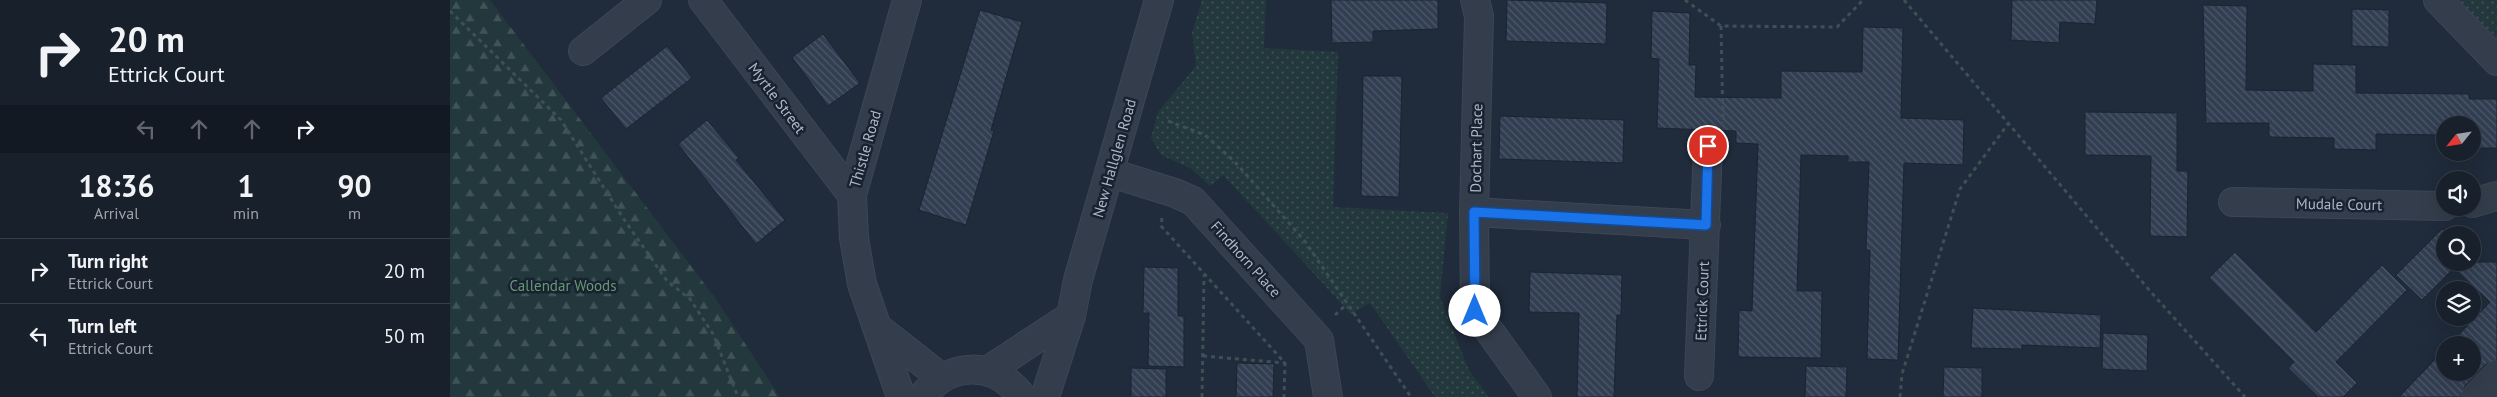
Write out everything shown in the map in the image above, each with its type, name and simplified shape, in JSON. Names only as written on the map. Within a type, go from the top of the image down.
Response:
[{"type":"street","points":[[583,51],[647,0]]},
{"type":"street","name":"Myrtle Street","points":[[703,0],[852,195]]},
{"type":"street","name":"Thistle Road","points":[[901,397],[862,284],[854,238],[852,195],[907,0]]},
{"type":"street","name":"New Hallglen Road","points":[[1045,397],[1071,316],[1078,280],[1159,0]]},
{"type":"street","name":"Dochart Place","points":[[1475,0],[1479,16],[1474,212],[1475,311],[1537,397]]},
{"type":"street","points":[[2438,0],[2497,61]]},
{"type":"street","name":"Ettrick Court","points":[[1699,376],[1708,146]]},
{"type":"street","name":"Findhorn Place","points":[[1110,173],[1166,190],[1193,201],[1319,340],[1328,397]]},
{"type":"street","name":"Mudale Court","points":[[2233,202],[2436,206]]},
{"type":"street","points":[[1474,212],[1706,225]]},
{"type":"street","points":[[987,371],[1071,316]]},
{"type":"street","points":[[878,328],[942,378]]},
{"type":"street","points":[[922,397],[930,387],[942,378],[964,371],[987,371],[1001,377],[1015,387],[1022,397]]},
{"type":"street","points":[[2476,397],[2497,375]]},
{"type":"path","points":[[1685,0],[1721,26],[1837,27],[1863,0]]},
{"type":"path","points":[[1904,0],[2150,291],[2245,397]]},
{"type":"path","points":[[450,12],[561,120],[623,218],[667,281],[690,298],[708,327],[738,397]]},
{"type":"path","points":[[1708,146],[1724,146],[1721,26]]},
{"type":"path","points":[[1168,120],[1205,135],[1235,162],[1298,233],[1411,397]]},
{"type":"path","points":[[1900,397],[1902,374],[1960,189],[2008,124]]},
{"type":"path","points":[[1166,190],[1161,226],[1285,363],[1284,397]]},
{"type":"path","points":[[1202,397],[1204,274]]},
{"type":"path","points":[[1203,356],[1285,363]]},
{"type":"green space","name":"Callendar Woods","points":[[450,0],[490,0],[716,299],[780,397],[450,397]]},
{"type":"green space","points":[[1202,0],[1266,0],[1264,48],[1338,52],[1333,207],[1448,213],[1440,297],[1469,370],[1489,397],[1435,397],[1370,303],[1351,314],[1223,175],[1210,186],[1190,168],[1161,155],[1151,138],[1158,112],[1196,66],[1192,33]]},
{"type":"green space","points":[[2458,0],[2497,0],[2497,41]]},
{"type":"building","points":[[1331,0],[1438,0],[1438,29],[1373,31],[1373,42],[1332,43]]},
{"type":"building","points":[[1507,0],[1607,3],[1606,44],[1506,41]]},
{"type":"building","points":[[2012,0],[2097,0],[2095,24],[2060,22],[2059,43],[2011,40]]},
{"type":"building","points":[[2203,5],[2247,6],[2246,90],[2313,91],[2313,64],[2356,65],[2356,93],[2469,94],[2469,99],[2497,99],[2497,148],[2481,148],[2481,116],[2436,116],[2436,135],[2376,134],[2376,150],[2334,149],[2334,138],[2269,137],[2269,123],[2206,123]]},
{"type":"building","points":[[2352,9],[2389,10],[2389,47],[2352,46]]},
{"type":"building","points":[[980,10],[1022,22],[991,130],[994,131],[966,225],[919,210]]},
{"type":"building","points":[[1652,11],[1690,13],[1689,65],[1696,65],[1695,97],[1781,98],[1781,71],[1862,72],[1863,27],[1903,28],[1901,118],[1964,120],[1963,165],[1904,163],[1898,360],[1867,359],[1870,250],[1866,250],[1869,162],[1848,162],[1848,156],[1801,155],[1797,291],[1822,291],[1821,358],[1738,357],[1739,310],[1752,311],[1758,144],[1736,143],[1736,131],[1657,128],[1659,59],[1651,58]]},
{"type":"building","points":[[823,34],[860,83],[828,106],[792,57]]},
{"type":"building","points":[[667,46],[692,78],[626,129],[601,98]]},
{"type":"building","points":[[1363,76],[1402,76],[1399,197],[1361,196]]},
{"type":"building","points":[[2085,112],[2177,113],[2177,171],[2188,171],[2187,237],[2150,236],[2151,156],[2085,155]]},
{"type":"building","points":[[1500,116],[1624,120],[1623,163],[1499,159]]},
{"type":"building","points":[[707,120],[739,158],[736,160],[785,220],[756,244],[678,144]]},
{"type":"building","points":[[2436,235],[2436,271],[2451,271],[2441,281],[2436,281],[2436,286],[2422,300],[2396,275]]},
{"type":"building","points":[[2235,252],[2316,332],[2382,265],[2407,290],[2336,362],[2357,383],[2343,397],[2318,397],[2288,368],[2294,362],[2209,278]]},
{"type":"building","points":[[2481,262],[2497,262],[2497,360],[2486,364],[2481,369],[2481,336],[2458,336],[2467,326],[2481,326],[2481,311],[2490,302],[2481,294],[2481,281],[2468,281],[2457,271],[2481,271]]},
{"type":"building","points":[[1144,267],[1178,268],[1178,316],[1184,316],[1184,367],[1148,366],[1149,313],[1143,313]]},
{"type":"building","points":[[1530,272],[1622,275],[1621,315],[1617,315],[1614,397],[1577,397],[1579,313],[1529,312]]},
{"type":"building","points":[[1973,308],[2101,315],[2100,348],[2022,345],[2022,349],[1971,348]]},
{"type":"building","points":[[2103,333],[2148,335],[2147,371],[2102,369]]},
{"type":"building","points":[[2436,358],[2436,381],[2470,381],[2465,386],[2461,397],[2399,397]]},
{"type":"building","points":[[1237,363],[1274,364],[1273,397],[1236,397]]},
{"type":"building","points":[[1806,366],[1847,367],[1846,397],[1805,397]]},
{"type":"building","points":[[1944,367],[1982,368],[1982,397],[1943,397]]},
{"type":"building","points":[[1131,368],[1166,369],[1166,397],[1131,397]]},
{"type":"route","points":[[1475,311],[1474,212],[1706,225],[1708,146]]}]
